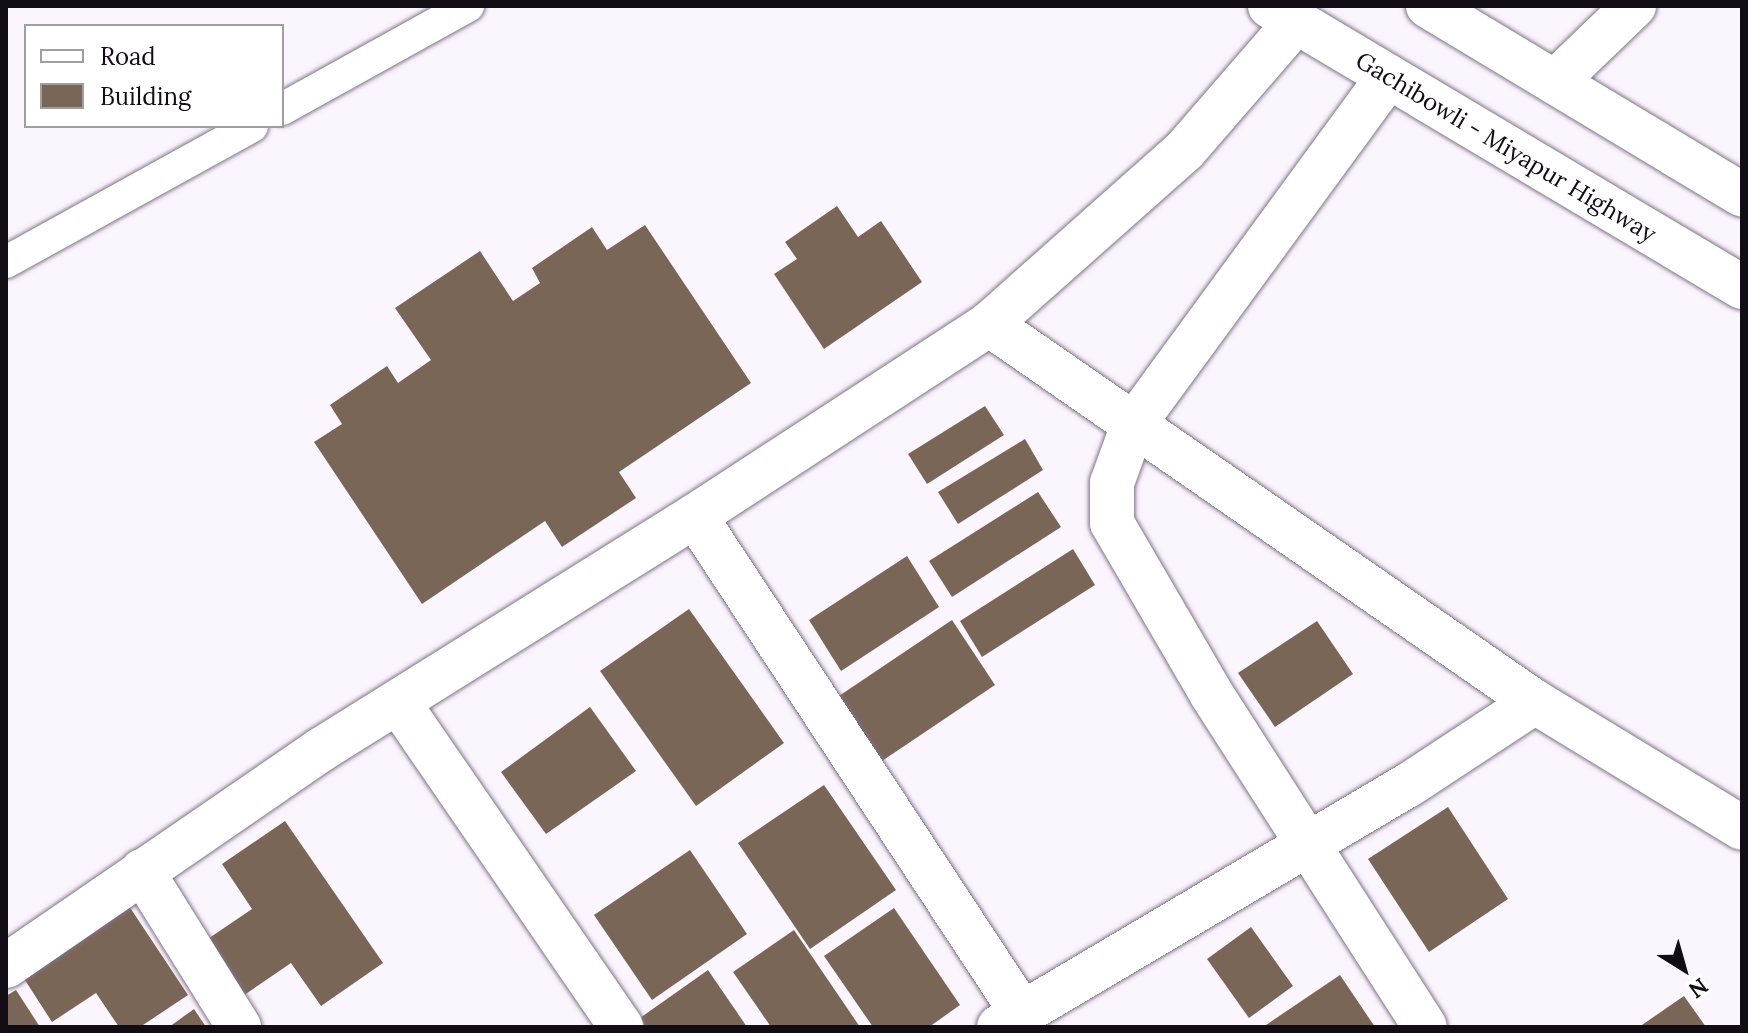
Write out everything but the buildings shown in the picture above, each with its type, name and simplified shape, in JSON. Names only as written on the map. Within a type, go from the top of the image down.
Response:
[{"type":"street","points":[[1428,6],[1742,195]]},
{"type":"street","points":[[1555,82],[1634,6]]},
{"type":"street","points":[[6,966],[142,871],[398,702],[695,516],[989,324],[1185,150],[1283,14]]},
{"type":"street","name":"Gachibowli - Miyapur Highway","points":[[1283,14],[1742,287]]},
{"type":"street","points":[[1388,77],[1133,425],[1112,483],[1112,523],[1212,695],[1425,1027]]},
{"type":"street","points":[[989,324],[1535,702],[1742,828]]},
{"type":"street","points":[[695,516],[1011,1020],[1310,844],[1535,702]]},
{"type":"street","points":[[398,702],[621,1027]]},
{"type":"street","points":[[142,871],[239,1027]]},
{"type":"lane","points":[[284,108],[468,6]]},
{"type":"lane","points":[[6,262],[248,128]]}]
